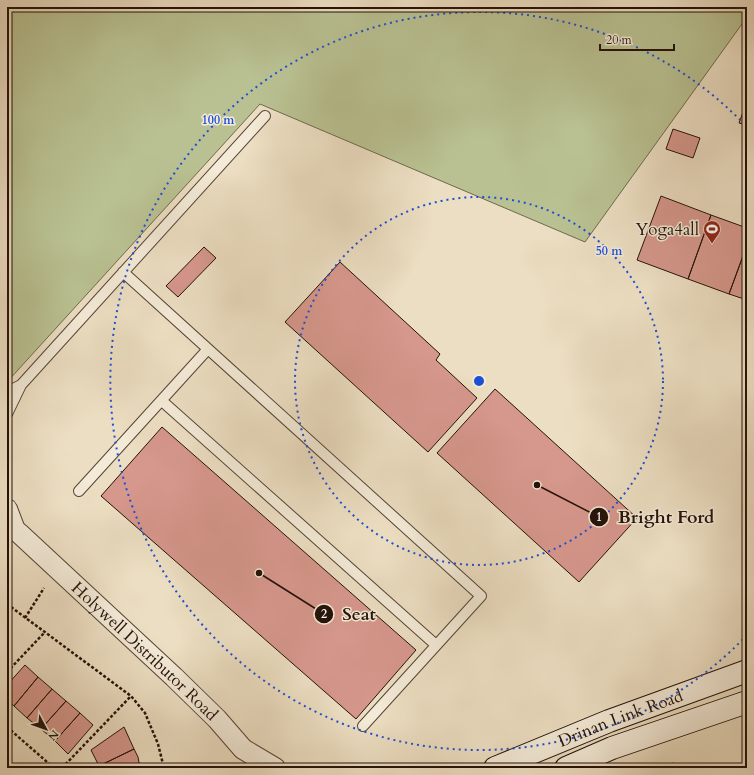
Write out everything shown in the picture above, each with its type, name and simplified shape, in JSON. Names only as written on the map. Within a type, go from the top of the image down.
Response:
[{"type":"main road","name":"Drinan Link Road","points":[[495,768],[609,720],[747,671]]},
{"type":"main road","name":"Drinan Link Road","points":[[566,768],[612,748],[747,702]]},
{"type":"street","name":"Holywell Distributor Road","points":[[7,509],[11,529],[57,568],[195,698],[217,719],[243,749],[275,768]]},
{"type":"street","points":[[243,749],[248,768]]},
{"type":"lane","points":[[7,414],[21,384],[266,116]]},
{"type":"lane","points":[[124,272],[481,596],[362,726]]},
{"type":"lane","points":[[79,492],[208,349]]},
{"type":"lane","points":[[7,392],[21,384]]},
{"type":"lane","points":[[162,400],[436,645]]},
{"type":"path","points":[[25,618],[57,568]]},
{"type":"path","points":[[7,604],[131,696],[145,713],[158,744],[164,768]]},
{"type":"path","points":[[7,672],[45,632]]},
{"type":"path","points":[[62,768],[131,696]]},
{"type":"path","points":[[7,727],[54,768]]},
{"type":"path","points":[[672,763],[674,768]]},
{"type":"green space","points":[[7,7],[747,7],[747,17],[585,242],[260,104],[7,382]]},
{"type":"building","points":[[747,101],[747,125],[739,123]]},
{"type":"building","points":[[673,129],[700,138],[693,158],[666,149]]},
{"type":"building","points":[[661,196],[711,215],[688,279],[637,260]]},
{"type":"building","points":[[711,215],[747,228],[747,245],[729,294],[688,279]]},
{"type":"building","points":[[747,245],[747,300],[729,294]]},
{"type":"building","points":[[204,247],[216,258],[178,297],[166,286]]},
{"type":"building","points":[[340,262],[440,354],[436,360],[477,398],[428,452],[285,322]]},
{"type":"building","points":[[495,389],[637,518],[579,582],[437,453]]},
{"type":"building","points":[[162,427],[416,650],[356,719],[101,496]]},
{"type":"building","points":[[25,665],[38,677],[14,706],[7,700],[7,685]]},
{"type":"building","points":[[38,677],[52,689],[27,718],[14,706]]},
{"type":"building","points":[[52,689],[66,701],[41,729],[27,718]]},
{"type":"building","points":[[66,701],[80,713],[55,741],[41,729]]},
{"type":"building","points":[[80,713],[93,725],[68,754],[55,741]]},
{"type":"building","points":[[124,727],[134,749],[99,766],[91,750]]},
{"type":"building","points":[[134,749],[138,757],[140,768],[100,768],[99,766]]},
{"type":"place","name":"Yoga4all","points":[[712,244]]},
{"type":"place","name":"Bright Ford","points":[[537,485]]},
{"type":"place","name":"Seat","points":[[259,573]]}]
